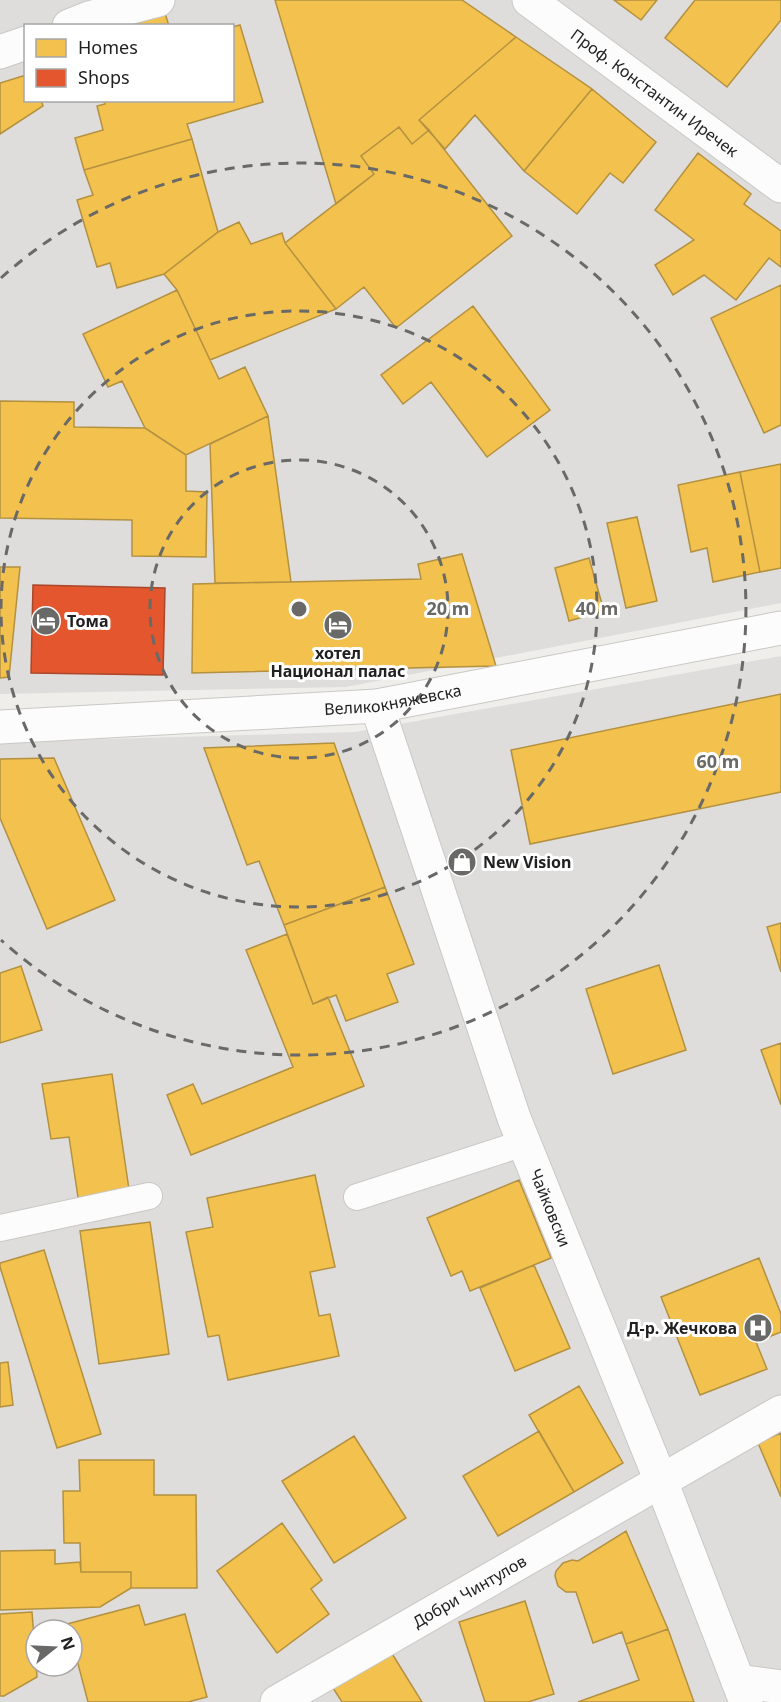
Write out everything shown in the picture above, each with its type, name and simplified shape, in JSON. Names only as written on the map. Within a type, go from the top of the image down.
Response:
[{"type":"street","points":[[79,14],[158,0]]},
{"type":"street","name":"Проф. Константин Иречек","points":[[529,0],[781,186]]},
{"type":"street","points":[[0,52],[24,44]]},
{"type":"street","name":"Великокняжевска","points":[[0,727],[377,706],[781,628]]},
{"type":"street","name":"Чайковски","points":[[377,706],[524,1143],[661,1481],[742,1691]]},
{"type":"street","name":"Добри Чинтулов","points":[[277,1702],[781,1412]]},
{"type":"street","points":[[742,1691],[781,1687]]},
{"type":"lane","points":[[357,1197],[524,1143]]},
{"type":"lane","points":[[0,1228],[149,1196]]},
{"type":"shaded area","points":[[0,0],[781,0],[781,603],[346,687],[0,694]]},
{"type":"shaded area","points":[[386,380],[403,404],[424,448],[443,521],[399,534],[411,571],[317,575],[285,425]]},
{"type":"shaded area","points":[[781,656],[781,1702],[0,1702],[0,742],[355,732]]},
{"type":"building: Homes","points":[[275,0],[462,0],[516,37],[419,120],[429,130],[412,144],[399,127],[361,156],[374,174],[336,204]]},
{"type":"building: Homes","points":[[614,0],[657,0],[641,20]]},
{"type":"building: Homes","points":[[695,0],[781,0],[781,20],[727,87],[665,38]]},
{"type":"building: Homes","points":[[165,13],[168,24],[128,24]]},
{"type":"building: Homes","points":[[240,25],[263,102],[187,124],[192,139],[84,170],[75,138],[103,130],[97,106],[105,104],[104,102],[234,102],[234,26]]},
{"type":"building: Homes","points":[[516,37],[592,89],[524,171],[475,115],[445,149],[419,120]]},
{"type":"building: Homes","points":[[24,76],[24,102],[42,102],[43,106],[0,134],[0,83]]},
{"type":"building: Homes","points":[[592,89],[656,142],[623,183],[610,173],[577,214],[524,171]]},
{"type":"building: Homes","points":[[399,127],[412,144],[429,130],[512,236],[396,328],[364,287],[336,309],[285,243],[374,174],[361,156]]},
{"type":"building: Homes","points":[[192,139],[218,232],[164,274],[117,288],[110,263],[97,267],[77,200],[93,195],[84,170]]},
{"type":"building: Homes","points":[[698,153],[751,194],[744,204],[781,231],[781,267],[769,258],[736,300],[704,275],[673,295],[655,265],[694,240],[655,210]]},
{"type":"building: Homes","points":[[239,222],[251,244],[282,233],[285,243],[336,309],[210,360],[177,290],[164,274],[218,232]]},
{"type":"building: Homes","points":[[781,285],[781,425],[764,433],[711,318]]},
{"type":"building: Homes","points":[[177,290],[219,379],[245,367],[268,416],[186,455],[145,428],[122,381],[108,387],[83,334]]},
{"type":"building: Homes","points":[[473,306],[550,410],[487,457],[431,382],[403,404],[381,375]]},
{"type":"building: Homes","points":[[0,401],[74,402],[74,427],[145,428],[186,455],[186,491],[207,492],[206,557],[132,556],[132,520],[0,518]]},
{"type":"building: Homes","points":[[268,416],[291,582],[215,583],[210,444]]},
{"type":"building: Homes","points":[[781,464],[781,568],[760,572],[740,472]]},
{"type":"building: Homes","points":[[740,472],[760,572],[713,582],[707,548],[691,552],[678,485]]},
{"type":"building: Homes","points":[[637,517],[657,601],[626,608],[607,523]]},
{"type":"building: Homes","name":"хотел Национал палас","points":[[462,554],[496,666],[192,673],[193,584],[421,579],[418,564]]},
{"type":"building: Homes","points":[[589,558],[604,611],[569,621],[555,568]]},
{"type":"building: Homes","points":[[0,567],[20,567],[9,677],[0,678]]},
{"type":"building: Homes","points":[[781,694],[781,792],[530,844],[511,750]]},
{"type":"building: Homes","points":[[334,743],[385,887],[284,925],[259,861],[247,865],[204,748]]},
{"type":"building: Homes","points":[[54,758],[115,900],[47,929],[0,818],[0,759]]},
{"type":"building: Homes","points":[[385,887],[414,964],[387,974],[398,1002],[346,1021],[336,995],[313,1004],[284,925]]},
{"type":"building: Homes","points":[[781,923],[781,972],[767,927]]},
{"type":"building: Homes","points":[[287,934],[313,1004],[328,997],[364,1086],[191,1155],[167,1095],[193,1084],[202,1104],[293,1067],[246,950]]},
{"type":"building: Homes","points":[[659,965],[686,1050],[613,1074],[586,989]]},
{"type":"building: Homes","points":[[21,966],[42,1030],[0,1043],[0,973]]},
{"type":"building: Homes","points":[[781,1043],[781,1105],[761,1050]]},
{"type":"building: Homes","points":[[112,1074],[130,1196],[79,1204],[69,1137],[51,1139],[42,1084]]},
{"type":"building: Homes","points":[[315,1175],[335,1267],[310,1272],[319,1316],[330,1314],[339,1356],[228,1380],[219,1335],[208,1337],[186,1232],[213,1227],[207,1198]]},
{"type":"building: Homes","points":[[519,1180],[551,1258],[470,1291],[462,1271],[451,1276],[427,1218]]},
{"type":"building: Homes","points":[[150,1222],[169,1354],[99,1364],[80,1231]]},
{"type":"building: Homes","points":[[44,1250],[101,1434],[57,1448],[0,1267],[0,1263]]},
{"type":"building: Homes","points":[[759,1258],[781,1314],[781,1332],[756,1342],[767,1369],[700,1395],[661,1297]]},
{"type":"building: Homes","points":[[534,1265],[570,1348],[515,1371],[480,1288]]},
{"type":"building: Homes","points":[[8,1362],[13,1405],[0,1407],[0,1363]]},
{"type":"building: Homes","points":[[579,1386],[623,1463],[574,1492],[529,1415]]},
{"type":"building: Homes","points":[[539,1431],[574,1492],[498,1536],[463,1476]]},
{"type":"building: Homes","points":[[781,1433],[781,1497],[758,1443]]},
{"type":"building: Homes","points":[[354,1436],[406,1518],[334,1563],[282,1481]]},
{"type":"building: Homes","points":[[79,1460],[154,1460],[154,1495],[196,1495],[197,1588],[131,1588],[131,1572],[81,1572],[80,1543],[64,1543],[63,1491],[80,1491]]},
{"type":"building: Homes","points":[[282,1523],[322,1580],[311,1589],[329,1614],[277,1653],[217,1571]]},
{"type":"building: Homes","points":[[626,1531],[668,1629],[626,1644],[622,1632],[593,1643],[576,1592],[566,1592],[558,1586],[556,1571],[563,1563],[578,1561]]},
{"type":"building: Homes","points":[[55,1550],[55,1564],[80,1562],[81,1572],[131,1572],[131,1588],[100,1607],[0,1610],[0,1551]]},
{"type":"building: Homes","points":[[525,1601],[554,1694],[528,1702],[485,1702],[459,1622]]},
{"type":"building: Homes","points":[[139,1605],[145,1625],[185,1614],[207,1697],[188,1702],[88,1702],[82,1678],[84,1678],[84,1620]]},
{"type":"building: Homes","points":[[32,1612],[32,1618],[24,1618],[24,1678],[35,1678],[4,1696],[0,1696],[0,1614]]},
{"type":"building: Homes","points":[[668,1629],[694,1702],[578,1702],[639,1680],[626,1644]]},
{"type":"building: Homes","points":[[391,1652],[422,1702],[342,1702],[333,1688]]},
{"type":"building: Shops","points":[[33,585],[165,588],[163,675],[31,673]]},
{"type":"place","name":"Тома","points":[[46,621]]},
{"type":"place","name":"хотел Национал палас","points":[[338,625]]},
{"type":"place","name":"New Vision","points":[[462,862]]},
{"type":"place","name":"Д-р. Жечкова","points":[[758,1328]]}]
